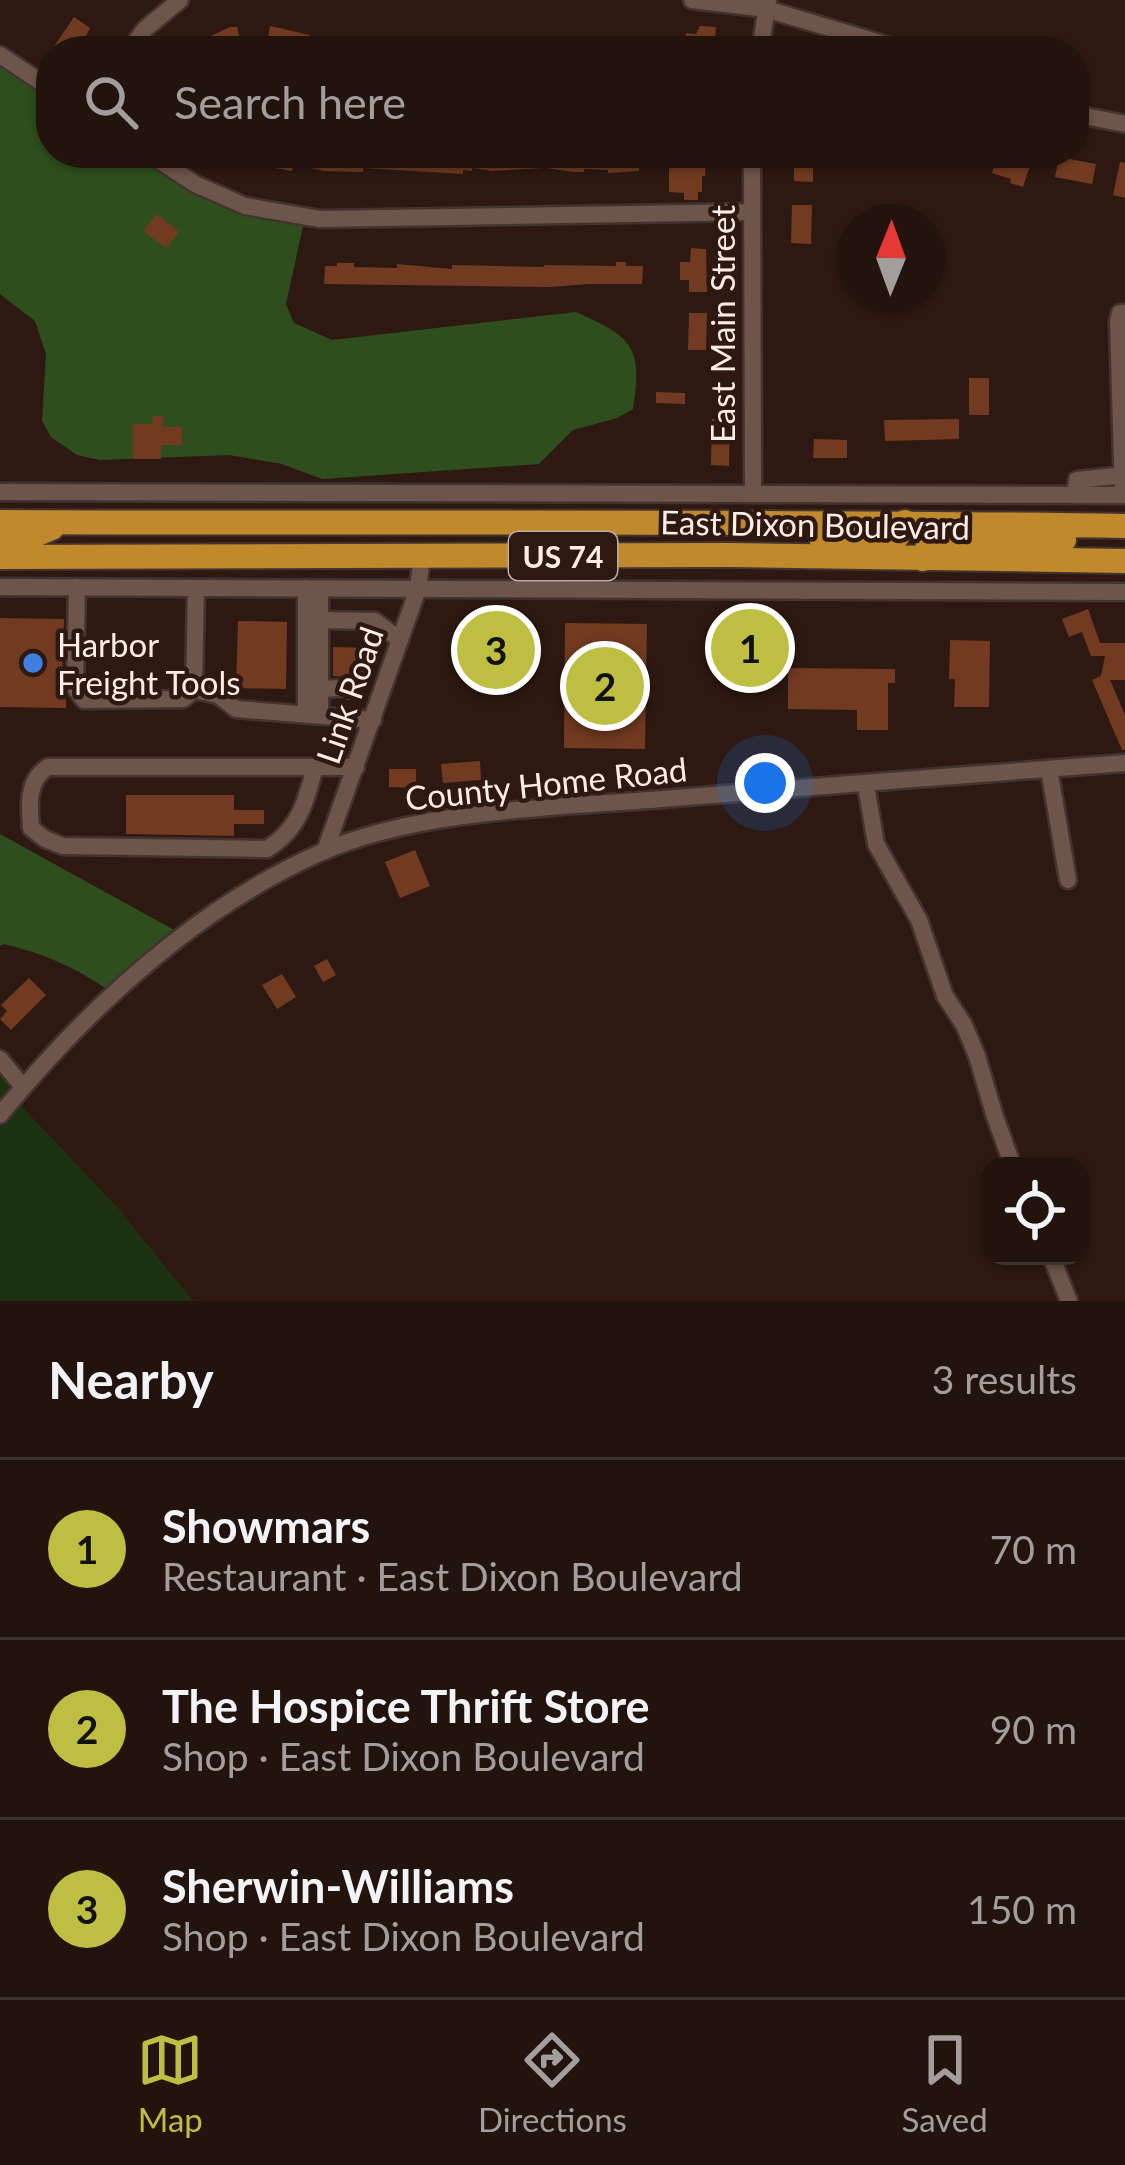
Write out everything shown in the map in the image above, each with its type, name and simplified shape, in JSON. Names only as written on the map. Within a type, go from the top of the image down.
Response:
[{"type":"highway","name":"East Dixon Boulevard","points":[[0,522],[905,522],[1125,528]]},
{"type":"highway","points":[[0,539],[26,539],[65,522]]},
{"type":"highway","points":[[701,555],[754,542],[889,541],[905,522]]},
{"type":"highway","points":[[923,559],[928,546],[938,542],[1069,540],[1125,528]]},
{"type":"highway","name":"East Dixon Boulevard","points":[[0,557],[701,555],[1125,561]]},
{"type":"street","points":[[140,36],[179,0]]},
{"type":"street","points":[[692,0],[766,4],[862,36]]},
{"type":"street","points":[[762,36],[766,4]]},
{"type":"street","points":[[0,55],[36,79]]},
{"type":"street","points":[[1089,117],[1125,124]]},
{"type":"street","points":[[171,168],[245,206],[320,219],[751,212]]},
{"type":"street","name":"East Main Street","points":[[752,168],[753,494]]},
{"type":"street","points":[[1124,495],[1118,322],[1120,313],[1125,313]]},
{"type":"street","points":[[1075,495],[1077,480],[1124,476]]},
{"type":"street","name":"East Dixon Boulevard","points":[[0,492],[1124,495]]},
{"type":"street","name":"East Dixon Boulevard","points":[[905,522],[906,495]]},
{"type":"street","name":"Link Road","points":[[325,851],[418,589],[422,556]]},
{"type":"street","points":[[922,591],[923,559]]},
{"type":"street","name":"East Dixon Boulevard","points":[[0,587],[196,588],[316,601],[418,589],[1125,592]]},
{"type":"street","points":[[77,587],[75,688],[81,699],[182,699],[194,690],[218,695],[236,709],[373,720]]},
{"type":"street","points":[[194,690],[196,588]]},
{"type":"street","points":[[313,714],[316,601]]},
{"type":"street","points":[[313,714],[320,688],[316,601]]},
{"type":"street","points":[[316,601],[359,620],[375,621],[400,640]]},
{"type":"street","points":[[320,688],[384,688]]},
{"type":"street","name":"County Home Road","points":[[0,1114],[85,1020],[169,947],[270,878],[325,851],[375,834],[446,819],[579,806],[1125,763]]},
{"type":"street","points":[[315,766],[293,829],[267,849],[63,846],[31,828],[30,796],[38,773],[48,766],[315,766],[356,767]]},
{"type":"street","points":[[1049,770],[1068,880]]},
{"type":"street","points":[[866,785],[876,844],[919,920],[945,997],[964,1025],[1010,1157]]},
{"type":"street","points":[[267,849],[270,878]]},
{"type":"street","points":[[0,1059],[23,1087]]},
{"type":"street","points":[[1055,1265],[1069,1301]]},
{"type":"green space","points":[[0,55],[36,79],[36,168],[171,168],[195,184],[305,217],[286,304],[294,323],[332,340],[576,312],[610,329],[629,346],[636,371],[633,409],[573,430],[539,464],[322,479],[282,464],[229,455],[100,460],[77,455],[51,437],[42,421],[46,354],[35,321],[0,294]]},
{"type":"green space","points":[[0,834],[185,936],[114,994],[48,958],[0,946]]},
{"type":"green space","points":[[0,1059],[23,1087],[14,1098],[117,1207],[193,1301],[0,1301]]},
{"type":"building","points":[[74,17],[90,28],[86,36],[61,36]]},
{"type":"building","points":[[270,26],[310,35],[310,36],[268,36]]},
{"type":"building","points":[[700,26],[716,27],[715,36],[686,36],[696,34]]},
{"type":"building","points":[[237,27],[239,36],[210,36]]},
{"type":"building","points":[[1120,162],[1125,163],[1125,198],[1113,195]]},
{"type":"building","points":[[1096,164],[1092,184],[1055,177],[1057,168]]},
{"type":"building","points":[[311,168],[363,168],[363,172]]},
{"type":"building","points":[[363,168],[472,168],[463,174]]},
{"type":"building","points":[[472,168],[546,168],[492,171]]},
{"type":"building","points":[[546,168],[639,168],[608,173]]},
{"type":"building","points":[[669,168],[705,168],[698,200],[684,200],[684,193],[669,192]]},
{"type":"building","points":[[794,168],[813,168],[813,182],[794,181]]},
{"type":"building","points":[[994,168],[1029,168],[1023,187],[992,173]]},
{"type":"building","points":[[792,205],[812,205],[811,244],[791,243]]},
{"type":"building","points":[[157,214],[179,232],[166,248],[143,231]]},
{"type":"building","points":[[691,248],[706,249],[707,292],[689,292],[689,280],[680,280],[680,262],[690,262]]},
{"type":"building","points":[[616,262],[643,266],[642,284],[324,284],[325,266],[337,263],[452,269],[452,265],[616,266]]},
{"type":"building","points":[[689,313],[707,313],[706,350],[688,350]]},
{"type":"building","points":[[969,378],[989,378],[989,415],[969,415]]},
{"type":"building","points":[[656,392],[685,393],[685,404],[656,403]]},
{"type":"building","points":[[153,416],[163,416],[163,427],[182,427],[182,445],[161,445],[161,459],[133,459],[133,424],[153,424]]},
{"type":"building","points":[[712,419],[730,419],[729,466],[711,465]]},
{"type":"building","points":[[959,419],[959,439],[885,441],[884,420]]},
{"type":"building","points":[[814,439],[847,440],[847,458],[813,458]]},
{"type":"building","points":[[1088,609],[1100,643],[1125,643],[1125,680],[1110,680],[1125,715],[1125,750],[1092,680],[1101,676],[1105,656],[1091,656],[1082,632],[1069,637],[1062,619]]},
{"type":"building","name":"Harbor Freight Tools","points":[[0,618],[64,619],[66,708],[0,707]]},
{"type":"building","points":[[238,621],[287,622],[286,689],[236,688]]},
{"type":"building","points":[[476,623],[517,624],[516,677],[475,676]]},
{"type":"building","points":[[565,623],[647,624],[645,749],[564,748]]},
{"type":"building","points":[[734,624],[765,624],[765,675],[734,672]]},
{"type":"building","points":[[950,640],[990,641],[989,707],[954,707]]},
{"type":"building","points":[[333,647],[368,648],[360,700],[346,700],[355,689],[349,677],[333,676]]},
{"type":"building","points":[[788,668],[895,669],[895,683],[888,683],[888,730],[857,730],[857,710],[788,709]]},
{"type":"building","points":[[480,761],[481,780],[443,783],[441,764]]},
{"type":"building","points":[[389,769],[416,769],[416,788],[389,787]]},
{"type":"building","points":[[126,795],[234,795],[234,810],[264,810],[264,824],[234,824],[234,836],[126,834]]},
{"type":"building","points":[[415,850],[430,886],[400,898],[385,862]]},
{"type":"building","points":[[327,959],[336,975],[323,982],[314,966]]},
{"type":"building","points":[[282,974],[296,997],[277,1009],[262,985]]},
{"type":"building","points":[[29,978],[46,995],[11,1030],[0,1019],[7,1011],[1,1005]]},
{"type":"tunnel","points":[[342,688],[360,688]]},
{"type":"place","name":"Showmars","points":[[750,648]]},
{"type":"place","name":"Sherwin-Williams","points":[[496,650]]},
{"type":"place","name":"Harbor Freight Tools","points":[[33,663]]},
{"type":"place","name":"The Hospice Thrift Store","points":[[605,686]]}]
